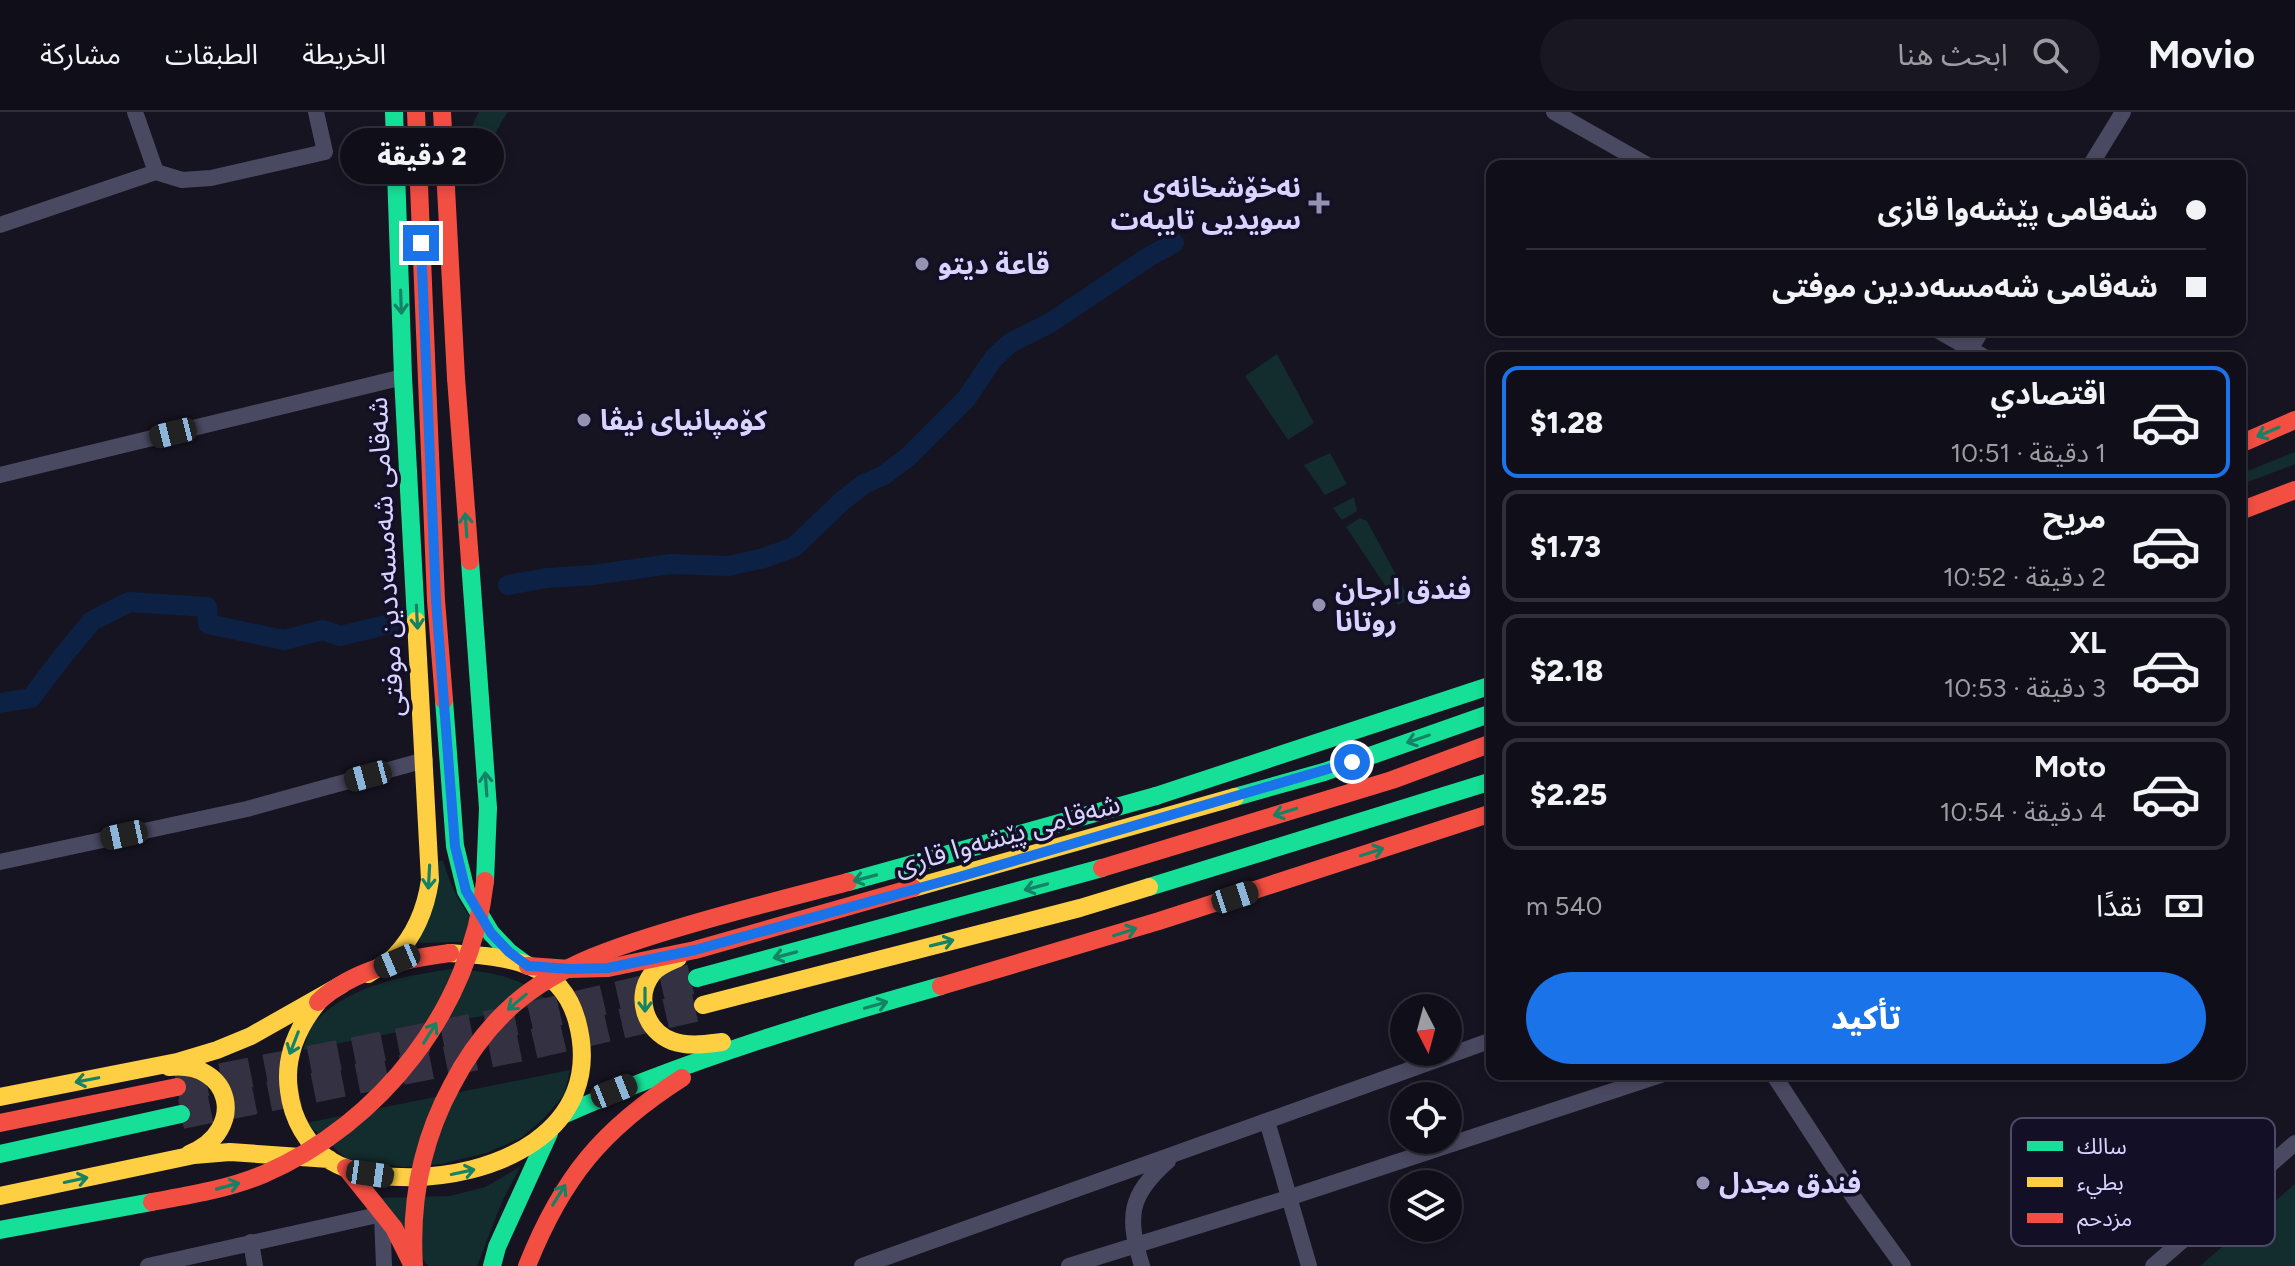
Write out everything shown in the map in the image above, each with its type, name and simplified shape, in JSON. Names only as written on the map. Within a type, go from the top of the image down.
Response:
[{"type":"main road","name":"شەقامی شەمسەددین موفتی","points":[[368,974],[394,957],[413,931],[426,905],[430,880],[403,377],[394,112]]},
{"type":"main road","name":"شەقامی شەمسەددین موفتی","points":[[416,112],[436,600],[455,846],[466,891],[491,933],[528,966]]},
{"type":"main road","points":[[0,1230],[219,1189],[263,1175],[305,1155],[344,1131],[413,1058],[445,1007],[465,962],[475,933],[485,883],[488,808],[456,378],[442,112]]},
{"type":"main road","points":[[2246,441],[2295,420]]},
{"type":"main road","points":[[2246,509],[2295,490]]},
{"type":"main road","points":[[413,1266],[412,1224],[417,1176],[431,1130],[448,1090],[468,1056],[492,1025],[521,998],[553,975],[599,954],[671,930],[1156,796],[1486,687]]},
{"type":"main road","name":"شەقامی پێشەوا قازی","points":[[528,966],[608,968],[695,950],[1324,772],[1486,715]]},
{"type":"main road","name":"شەقامی پێشەوا قازی","points":[[697,978],[1071,877],[1392,780],[1486,745]]},
{"type":"main road","points":[[703,1005],[1080,908],[1486,783]]},
{"type":"main road","name":"شەقامی پێشەوا قازی","points":[[565,1114],[668,1070],[780,1033],[1120,934],[1486,815]]},
{"type":"main road","points":[[695,950],[654,971],[646,984],[644,1011],[649,1024],[658,1034],[684,1044],[714,1043],[780,1033]]},
{"type":"main road","name":"شەقامی پێشەوا قازی","points":[[0,1097],[177,1062],[217,1050],[341,985],[397,961],[450,953],[479,954],[548,973],[573,1005],[583,1043],[582,1077],[576,1096],[549,1132],[510,1158],[463,1173],[418,1179],[370,1174],[338,1164],[230,1152],[194,1155],[0,1196]]},
{"type":"main road","name":"شەقامی پێشەوا قازی","points":[[338,1164],[310,1143],[297,1124],[288,1093],[287,1066],[290,1051],[307,1015],[322,998],[341,985]]},
{"type":"main road","points":[[527,1266],[544,1220],[559,1195],[585,1158],[619,1122],[658,1092],[693,1073],[831,1018]]},
{"type":"main road","points":[[142,1069],[191,1066],[210,1075],[222,1092],[226,1112],[220,1132],[205,1147],[176,1159]]},
{"type":"main road","points":[[0,1123],[177,1087]]},
{"type":"main road","points":[[0,1154],[181,1114]]},
{"type":"main road","points":[[492,1266],[497,1247],[549,1132]]},
{"type":"main road","points":[[338,1164],[394,1228],[413,1266]]},
{"type":"street","points":[[135,112],[156,172]]},
{"type":"street","points":[[0,225],[156,172],[182,180],[211,178],[325,152],[316,112]]},
{"type":"street","points":[[1554,112],[1638,160]]},
{"type":"street","points":[[2094,160],[2123,112]]},
{"type":"street","points":[[1947,336],[1975,352]]},
{"type":"street","points":[[1970,349],[1978,336]]},
{"type":"street","points":[[0,475],[403,377]]},
{"type":"street","points":[[0,862],[247,809],[425,760]]},
{"type":"street","points":[[862,1266],[1486,1042]]},
{"type":"street","points":[[1069,1266],[1288,1198],[1646,1080]]},
{"type":"street","points":[[1777,1080],[1854,1198],[1903,1266]]},
{"type":"street","points":[[1267,1121],[1309,1266]]},
{"type":"street","points":[[2275,1160],[2295,1143]]},
{"type":"street","points":[[1142,1266],[1132,1217],[1137,1196],[1150,1177],[1177,1153]]},
{"type":"street","points":[[148,1266],[382,1214],[384,1266]]},
{"type":"street","points":[[251,1242],[255,1266]]},
{"type":"street","points":[[2153,1266],[2176,1246]]},
{"type":"green space","points":[[479,112],[508,112],[492,143],[488,177],[467,182],[467,146]]},
{"type":"green space","points":[[1277,354],[1314,423],[1288,440],[1245,376]]},
{"type":"green space","points":[[2295,452],[2295,464],[2246,483],[2246,472]]},
{"type":"green space","points":[[1330,453],[1347,484],[1325,495],[1304,465]]},
{"type":"green space","points":[[1354,497],[1357,511],[1342,520],[1333,508]]},
{"type":"green space","points":[[1360,518],[1367,521],[1409,599],[1398,605],[1346,527]]},
{"type":"green space","points":[[439,861],[443,861],[461,904],[489,941],[419,943]]},
{"type":"green space","points":[[451,969],[516,981],[551,1003],[303,1050],[315,1022],[344,999],[378,984]]},
{"type":"green space","points":[[570,1070],[564,1095],[521,1138],[486,1153],[441,1164],[403,1167],[347,1159],[306,1123]]},
{"type":"green space","points":[[520,1167],[502,1202],[477,1266],[428,1266],[378,1198],[450,1196],[485,1187]]},
{"type":"green space","points":[[2295,1184],[2295,1266],[2200,1266],[2223,1246],[2275,1246],[2275,1201]]},
{"type":"waterway","points":[[508,585],[671,564],[728,566],[794,547],[842,501],[908,457],[966,399],[993,359],[1010,343],[1050,323],[1174,243]]},
{"type":"waterway","points":[[0,703],[31,698],[92,621],[129,602],[207,607],[208,624],[284,640],[323,630],[340,636],[390,624]]},
{"type":"tunnel","points":[[177,1087],[521,1019],[697,978]]},
{"type":"tunnel","points":[[181,1114],[528,1045],[703,1005]]},
{"type":"traffic: fast","points":[[394,112],[403,377],[416,621]]},
{"type":"traffic: fast","points":[[470,561],[488,808],[485,881]]},
{"type":"traffic: fast","points":[[1156,796],[1486,687]]},
{"type":"traffic: fast","points":[[444,700],[455,846],[466,891],[491,933],[528,966]]},
{"type":"traffic: fast","points":[[1235,797],[1324,772],[1486,715]]},
{"type":"traffic: fast","points":[[1149,887],[1486,783]]},
{"type":"traffic: fast","points":[[848,882],[1156,796]]},
{"type":"traffic: fast","points":[[697,978],[1102,868]]},
{"type":"traffic: fast","points":[[565,1114],[657,1076],[751,1043],[941,986]]},
{"type":"traffic: fast","points":[[0,1154],[181,1114]]},
{"type":"traffic: fast","points":[[492,1266],[497,1247],[549,1133]]},
{"type":"traffic: fast","points":[[0,1230],[152,1202]]},
{"type":"traffic: slow","points":[[368,974],[392,959],[414,930],[426,901],[430,880],[416,621]]},
{"type":"traffic: slow","points":[[913,888],[1235,797]]},
{"type":"traffic: slow","points":[[703,1005],[1080,908],[1149,887]]},
{"type":"traffic: slow","points":[[318,1002],[294,1044],[288,1078],[297,1121],[322,1155],[356,1171],[401,1177],[436,1176],[471,1170],[505,1158],[534,1142],[558,1120],[575,1093],[582,1060],[577,1021],[569,1000],[544,973],[510,960],[450,953]]},
{"type":"traffic: slow","points":[[678,958],[657,969],[647,983],[644,1003],[650,1022],[655,1030],[678,1043],[722,1042]]},
{"type":"traffic: slow","points":[[0,1097],[177,1062],[217,1050],[251,1036],[341,985]]},
{"type":"traffic: slow","points":[[169,1067],[190,1068],[207,1074],[219,1085],[225,1099],[225,1114],[220,1129],[208,1143],[189,1154]]},
{"type":"traffic: slow","points":[[0,1196],[194,1155],[230,1152],[329,1159]]},
{"type":"traffic: jam","points":[[416,112],[436,600],[444,700]]},
{"type":"traffic: jam","points":[[442,112],[456,378]]},
{"type":"traffic: jam","points":[[456,378],[470,561]]},
{"type":"traffic: jam","points":[[2246,441],[2295,420]]},
{"type":"traffic: jam","points":[[2246,509],[2295,490]]},
{"type":"traffic: jam","points":[[1102,868],[1392,780],[1486,745]]},
{"type":"traffic: jam","points":[[941,986],[1159,921],[1486,815]]},
{"type":"traffic: jam","points":[[152,1202],[223,1188],[264,1174],[307,1152],[346,1125],[382,1093],[440,1017],[461,974],[476,928],[485,881]]},
{"type":"traffic: jam","points":[[414,1266],[416,1196],[432,1128],[472,1052],[514,1004],[551,978],[613,949],[848,882]]},
{"type":"traffic: jam","points":[[528,966],[608,968],[695,950],[913,888]]},
{"type":"traffic: jam","points":[[318,1002],[347,981],[380,967],[450,953]]},
{"type":"traffic: jam","points":[[527,1266],[555,1207],[588,1158],[629,1117],[682,1078]]},
{"type":"traffic: jam","points":[[0,1123],[177,1087]]},
{"type":"traffic: jam","points":[[346,1168],[394,1228],[413,1266]]},
{"type":"place","name":"نەخۆشخانەی سویدیی تایبەت","points":[[1319,203]]},
{"type":"place","name":"قاعة ديتو","points":[[922,264]]},
{"type":"place","name":"کۆمپانیای نیڤا","points":[[584,420]]},
{"type":"place","name":"فندق ارجان روتانا","points":[[1319,605]]},
{"type":"place","name":"فندق مجدل","points":[[1703,1183]]},
{"type":"route","points":[[421,243],[436,600],[455,846],[466,891],[491,933],[528,966],[608,968],[695,950],[959,877],[1352,762]]}]
